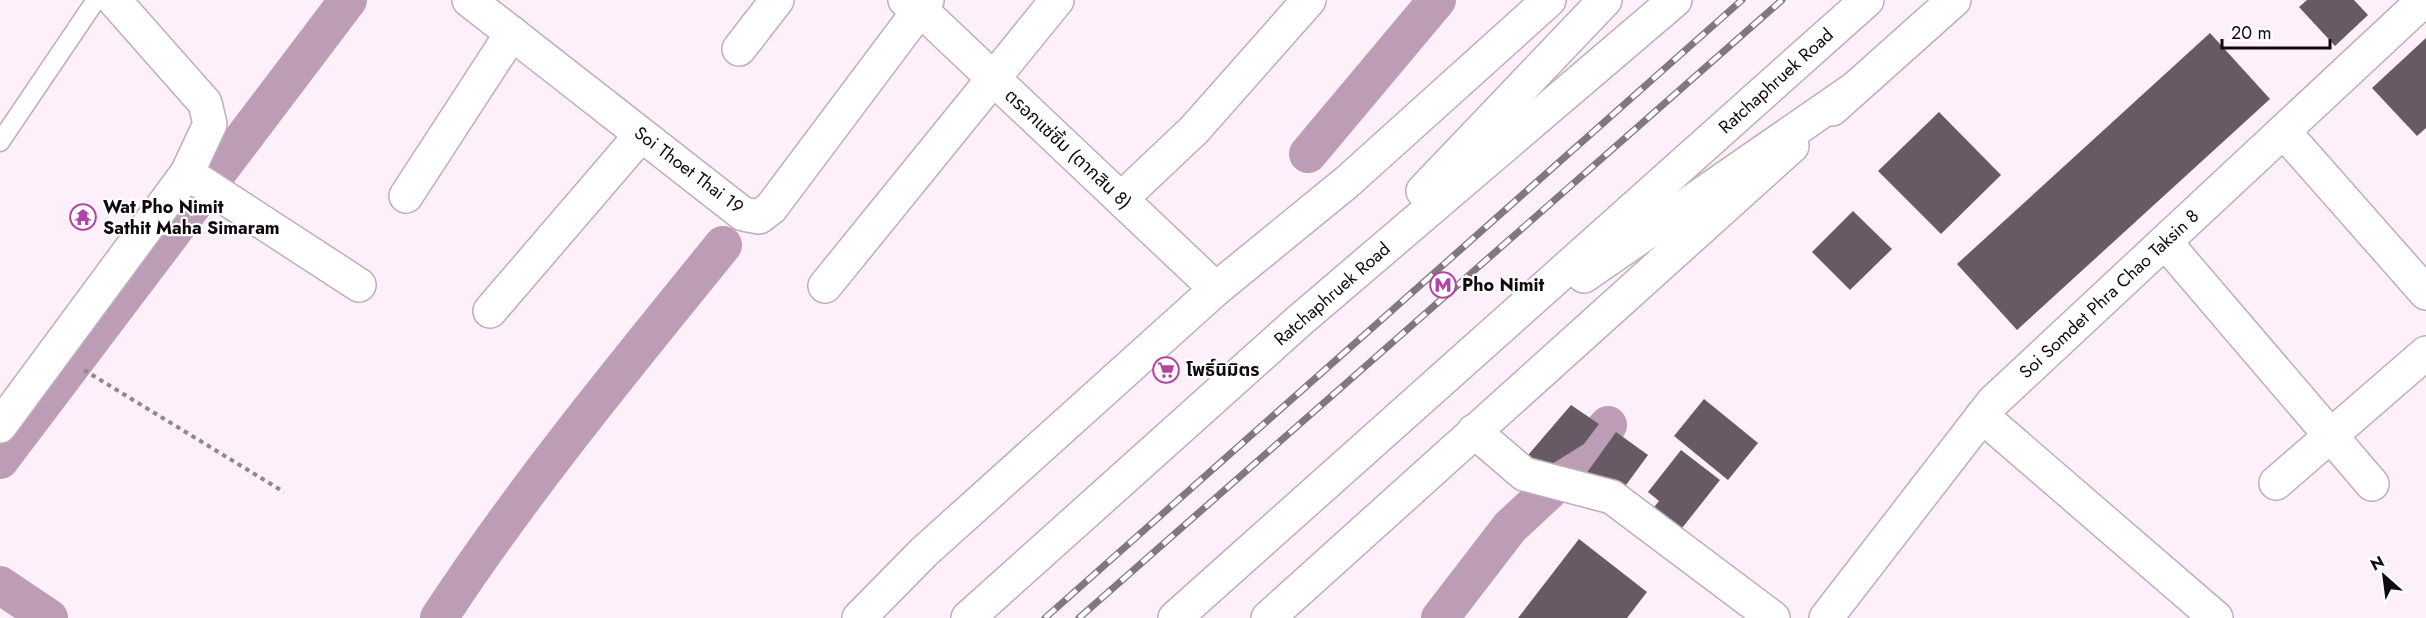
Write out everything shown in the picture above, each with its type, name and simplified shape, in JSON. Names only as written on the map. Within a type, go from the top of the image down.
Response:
[{"type":"street","points":[[0,426],[201,182],[210,124],[205,104],[114,0]]},
{"type":"street","name":"Soi Thoet Thai 19","points":[[470,0],[743,214],[759,217],[771,208],[917,3]]},
{"type":"street","points":[[739,49],[777,0]]},
{"type":"street","points":[[825,286],[1057,0]]},
{"type":"street","points":[[1121,199],[1194,130],[1309,0]]},
{"type":"street","points":[[859,618],[924,552],[1216,289],[1347,182],[1549,0]]},
{"type":"street","points":[[1299,321],[1605,0]]},
{"type":"street","name":"Ratchaphruek Road","points":[[968,618],[1299,321],[1675,0]]},
{"type":"street","name":"Ratchaphruek Road","points":[[1175,618],[1867,0]]},
{"type":"street","points":[[1268,618],[1954,0]]},
{"type":"street","name":"Soi Somdet Phra Chao Taksin 8","points":[[1826,618],[1993,402],[2424,0]]},
{"type":"street","name":"ตรอกแซ่ซิ้ม (ตากสิน 8)","points":[[917,3],[1216,289]]},
{"type":"street","points":[[406,196],[512,33]]},
{"type":"street","points":[[1466,357],[1854,89]]},
{"type":"street","points":[[2284,132],[2426,293]]},
{"type":"street","points":[[490,310],[641,135]]},
{"type":"street","points":[[201,182],[359,285]]},
{"type":"street","points":[[2165,242],[2372,484]]},
{"type":"street","points":[[2276,483],[2426,353]]},
{"type":"street","points":[[1982,416],[2216,618]]},
{"type":"street","points":[[1474,431],[1524,474],[1612,497],[1773,618]]},
{"type":"lane","points":[[0,142],[96,0]]},
{"type":"path","points":[[77,366],[284,492]]},
{"type":"building","points":[[2307,0],[2354,0],[2368,15],[2335,46],[2299,7]]},
{"type":"building","points":[[2210,33],[2270,99],[2017,330],[1957,264]]},
{"type":"building","points":[[2426,38],[2426,128],[2417,136],[2372,88]]},
{"type":"building","points":[[1939,112],[2001,175],[1941,234],[1878,171]]},
{"type":"building","points":[[1853,211],[1892,249],[1850,290],[1812,252]]},
{"type":"building","points":[[1704,399],[1758,443],[1728,480],[1674,436]]},
{"type":"building","points":[[1571,405],[1599,424],[1584,444],[1536,474],[1522,462]]},
{"type":"building","points":[[1616,432],[1648,455],[1618,496],[1586,474]]},
{"type":"building","points":[[1681,450],[1720,480],[1675,537],[1647,516],[1659,501],[1648,492]]},
{"type":"building","points":[[1579,539],[1647,592],[1627,618],[1518,618]]},
{"type":"waterway","points":[[0,460],[348,0]]},
{"type":"waterway","points":[[1308,154],[1437,0]]},
{"type":"waterway","points":[[439,618],[540,475],[723,245]]},
{"type":"waterway","points":[[1440,618],[1510,527],[1567,474],[1608,425]]},
{"type":"waterway","points":[[0,585],[49,618]]},
{"type":"railway","points":[[1045,618],[1742,0]]},
{"type":"railway","points":[[1079,618],[1782,0]]},
{"type":"place","name":"Wat Pho Nimit Sathit Maha Simaram","points":[[83,217]]},
{"type":"place","name":"Pho Nimit","points":[[1443,285]]},
{"type":"place","name":"โพธิ์นิมิตร","points":[[1166,370]]}]
